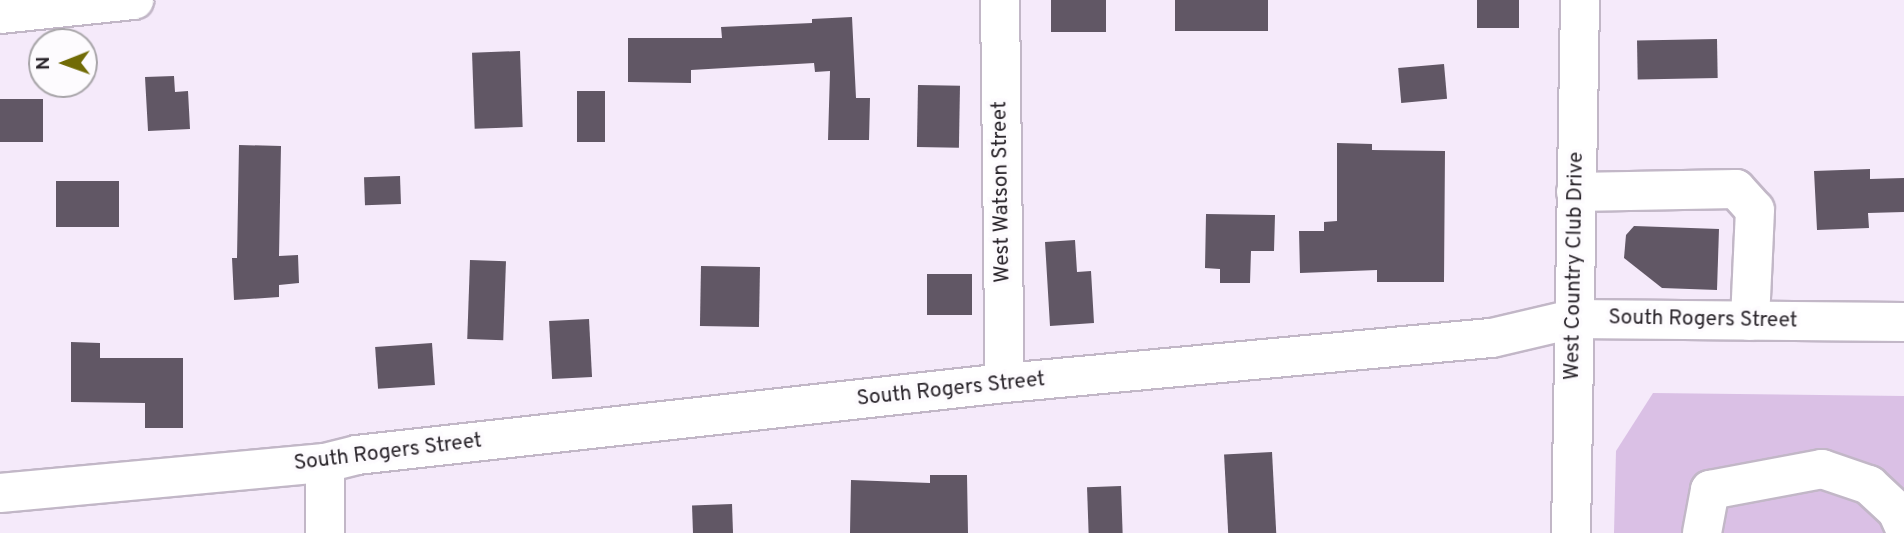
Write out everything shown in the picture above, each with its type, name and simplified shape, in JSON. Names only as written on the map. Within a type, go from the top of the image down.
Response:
[{"type":"street","points":[[0,14],[134,0]]},
{"type":"street","name":"West Watson Street","points":[[1000,0],[1005,383]]},
{"type":"street","name":"West Country Club Drive","points":[[1572,533],[1573,319],[1580,0]]},
{"type":"street","points":[[1576,192],[1737,189],[1755,210],[1750,321]]},
{"type":"street","name":"South Rogers Street","points":[[0,494],[325,463],[357,455],[1005,383],[1492,338],[1573,319],[1904,322]]},
{"type":"street","points":[[325,463],[325,533]]},
{"type":"street","points":[[1702,533],[1710,490],[1822,469],[1869,485],[1897,511],[1904,527]]},
{"type":"shaded area","points":[[1653,393],[1904,396],[1904,533],[1614,533],[1616,451]]},
{"type":"building","points":[[1051,0],[1106,0],[1106,32],[1051,32]]},
{"type":"building","points":[[1175,0],[1268,0],[1268,31],[1175,31]]},
{"type":"building","points":[[1477,0],[1519,0],[1519,28],[1477,28]]},
{"type":"building","points":[[852,17],[856,98],[870,98],[869,140],[828,140],[830,71],[815,72],[814,63],[691,70],[691,83],[628,82],[628,38],[722,38],[721,27],[812,23],[812,19]]},
{"type":"building","points":[[1717,39],[1718,78],[1638,79],[1637,40]]},
{"type":"building","points":[[520,51],[523,127],[475,129],[472,53]]},
{"type":"building","points":[[1444,64],[1447,99],[1401,103],[1398,68]]},
{"type":"building","points":[[174,76],[175,92],[188,91],[190,129],[148,131],[145,77]]},
{"type":"building","points":[[918,85],[960,86],[959,148],[917,147]]},
{"type":"building","points":[[577,91],[605,91],[605,142],[577,142]]},
{"type":"building","points":[[0,99],[43,99],[43,142],[0,142]]},
{"type":"building","points":[[1337,143],[1372,144],[1372,150],[1445,151],[1444,282],[1377,282],[1377,270],[1300,273],[1299,231],[1324,231],[1324,222],[1337,221]]},
{"type":"building","points":[[239,145],[281,146],[279,256],[298,255],[299,283],[279,285],[279,297],[234,300],[232,258],[237,258]]},
{"type":"building","points":[[1870,169],[1870,179],[1904,178],[1904,212],[1868,213],[1869,228],[1817,230],[1814,171]]},
{"type":"building","points":[[400,176],[401,204],[365,205],[364,177]]},
{"type":"building","points":[[56,181],[119,181],[119,227],[56,227]]},
{"type":"building","points":[[1206,214],[1275,215],[1274,251],[1251,251],[1250,283],[1220,283],[1220,269],[1205,268]]},
{"type":"building","points":[[1634,226],[1719,229],[1717,290],[1662,288],[1624,258],[1626,235]]},
{"type":"building","points":[[1075,240],[1077,272],[1091,271],[1094,323],[1050,326],[1045,242]]},
{"type":"building","points":[[470,260],[506,261],[503,340],[467,339]]},
{"type":"building","points":[[701,266],[760,267],[759,327],[700,326]]},
{"type":"building","points":[[927,274],[972,274],[972,315],[927,315]]},
{"type":"building","points":[[589,319],[592,377],[552,379],[549,321]]},
{"type":"building","points":[[71,342],[100,343],[100,358],[183,358],[183,428],[145,428],[145,403],[71,402]]},
{"type":"building","points":[[432,343],[435,385],[378,389],[375,347]]},
{"type":"building","points":[[1272,452],[1276,533],[1228,533],[1224,455]]},
{"type":"building","points":[[930,475],[967,475],[968,533],[850,533],[851,480],[930,483]]},
{"type":"building","points":[[1121,486],[1123,533],[1089,533],[1087,487]]},
{"type":"building","points":[[732,504],[733,533],[693,533],[692,505]]}]
